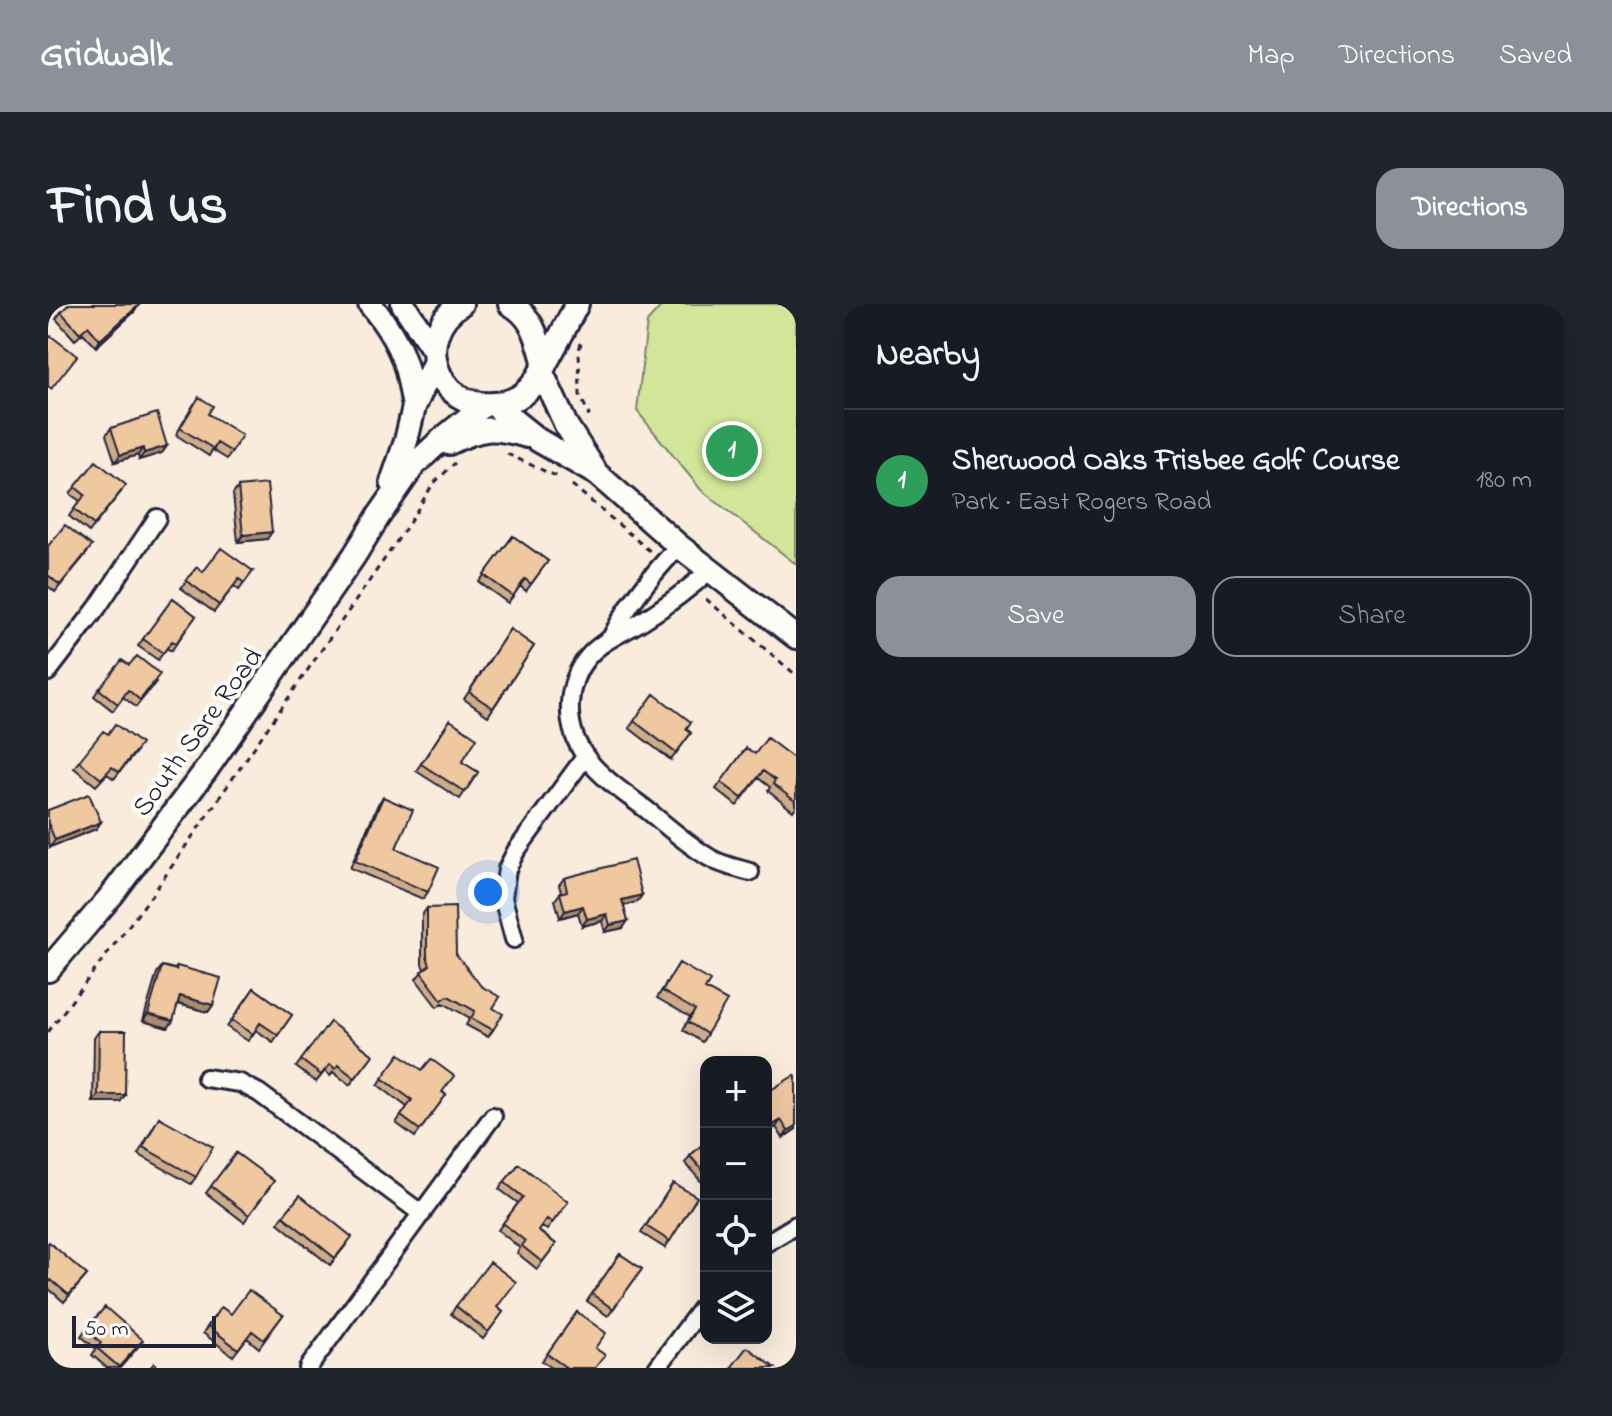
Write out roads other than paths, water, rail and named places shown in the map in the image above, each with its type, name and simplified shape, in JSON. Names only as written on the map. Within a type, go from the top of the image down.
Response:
[{"type":"main road","points":[[370,304],[402,354],[414,407]]},
{"type":"main road","points":[[403,304],[434,355],[435,366],[443,381],[455,394],[488,405],[538,440],[597,474],[679,546],[796,637]]},
{"type":"main road","name":"South Sare Road","points":[[378,517],[434,355],[435,334],[451,310],[461,304]]},
{"type":"main road","points":[[510,304],[528,318],[535,331],[543,369],[566,425],[597,474]]},
{"type":"main road","points":[[543,369],[577,304]]},
{"type":"main road","name":"South Sare Road","points":[[48,970],[111,896],[206,770],[414,465],[488,405],[508,403],[523,394],[543,369]]},
{"type":"main road","points":[[423,456],[439,446],[484,429],[510,431],[538,440]]},
{"type":"street","points":[[48,672],[97,608],[157,518]]},
{"type":"street","points":[[612,636],[625,612],[679,546]]},
{"type":"street","points":[[710,570],[641,622],[612,636],[587,658],[574,679],[569,715],[575,740],[585,757],[604,777],[712,860],[750,872]]},
{"type":"street","points":[[514,939],[503,898],[507,869],[516,851],[585,757]]},
{"type":"street","points":[[206,1078],[240,1083],[259,1093],[422,1214]]},
{"type":"street","points":[[308,1368],[493,1116]]},
{"type":"street","points":[[772,1239],[796,1225]]},
{"type":"street","points":[[657,1368],[700,1310]]},
{"type":"place","name":"Sherwood Oaks Frisbee Golf Course","points":[[732,451]]}]
